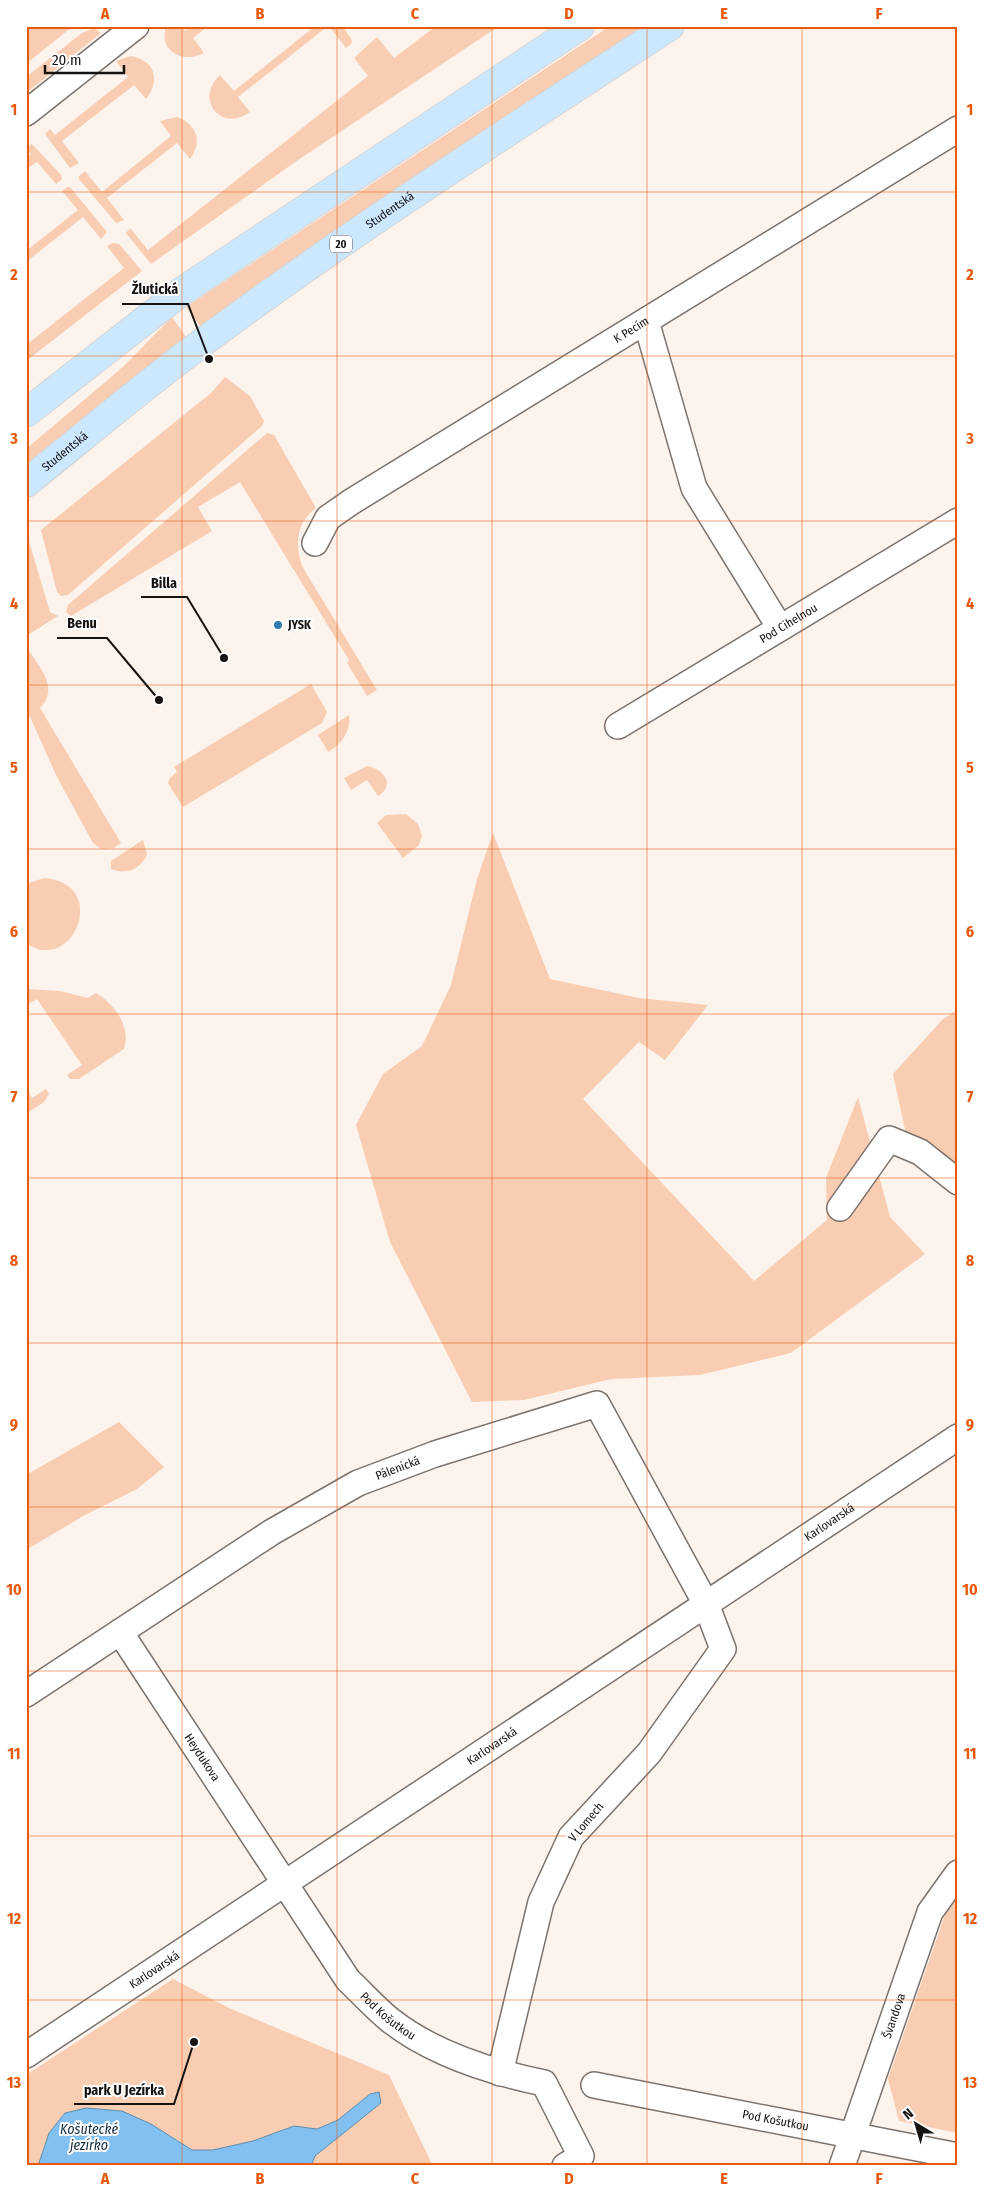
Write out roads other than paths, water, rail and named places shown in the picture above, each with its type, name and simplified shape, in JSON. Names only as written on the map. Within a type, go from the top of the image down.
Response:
[{"type":"main road","points":[[26,413],[181,292],[580,26]]},
{"type":"main road","name":"Studentská","points":[[26,483],[158,376],[237,317],[429,184],[670,26]]},
{"type":"street","points":[[26,113],[136,26]]},
{"type":"street","name":"K Pecím","points":[[315,543],[328,518],[351,502],[958,129]]},
{"type":"street","points":[[646,321],[694,488],[780,628]]},
{"type":"street","name":"Pod Cihelnou","points":[[618,726],[958,521]]},
{"type":"street","points":[[840,1208],[889,1139],[920,1152],[958,1182]]},
{"type":"street","name":"Pálenická","points":[[26,1694],[272,1532],[358,1483],[435,1454],[597,1404],[706,1604]]},
{"type":"street","name":"Karlovarská","points":[[26,2055],[958,1437]]},
{"type":"street","name":"V Lomech","points":[[500,2074],[541,1902],[571,1837],[649,1753],[723,1649],[706,1604]]},
{"type":"street","name":"Heydukova","points":[[120,1632],[286,1881]]},
{"type":"street","name":"Švandova","points":[[842,2166],[930,1912],[958,1873]]},
{"type":"street","name":"Pod Košutkou","points":[[286,1881],[348,1980],[390,2020],[431,2046],[500,2074],[544,2083],[577,2162]]},
{"type":"street","name":"Pod Košutkou","points":[[594,2085],[958,2156]]},
{"type":"water","name":"Košutecké jezírko","points":[[379,2092],[381,2103],[315,2156],[311,2166],[38,2166],[49,2133],[65,2113],[86,2108],[122,2111],[151,2124],[192,2150],[213,2150],[253,2141],[294,2126],[317,2129],[338,2120],[370,2094]]},
{"type":"place","name":"Žlutická","points":[[209,359]]},
{"type":"place","name":"JYSK","points":[[278,625]]},
{"type":"place","name":"Billa","points":[[224,658]]},
{"type":"place","name":"Benu","points":[[159,700]]},
{"type":"place","name":"park U Jezírka","points":[[194,2042]]}]
